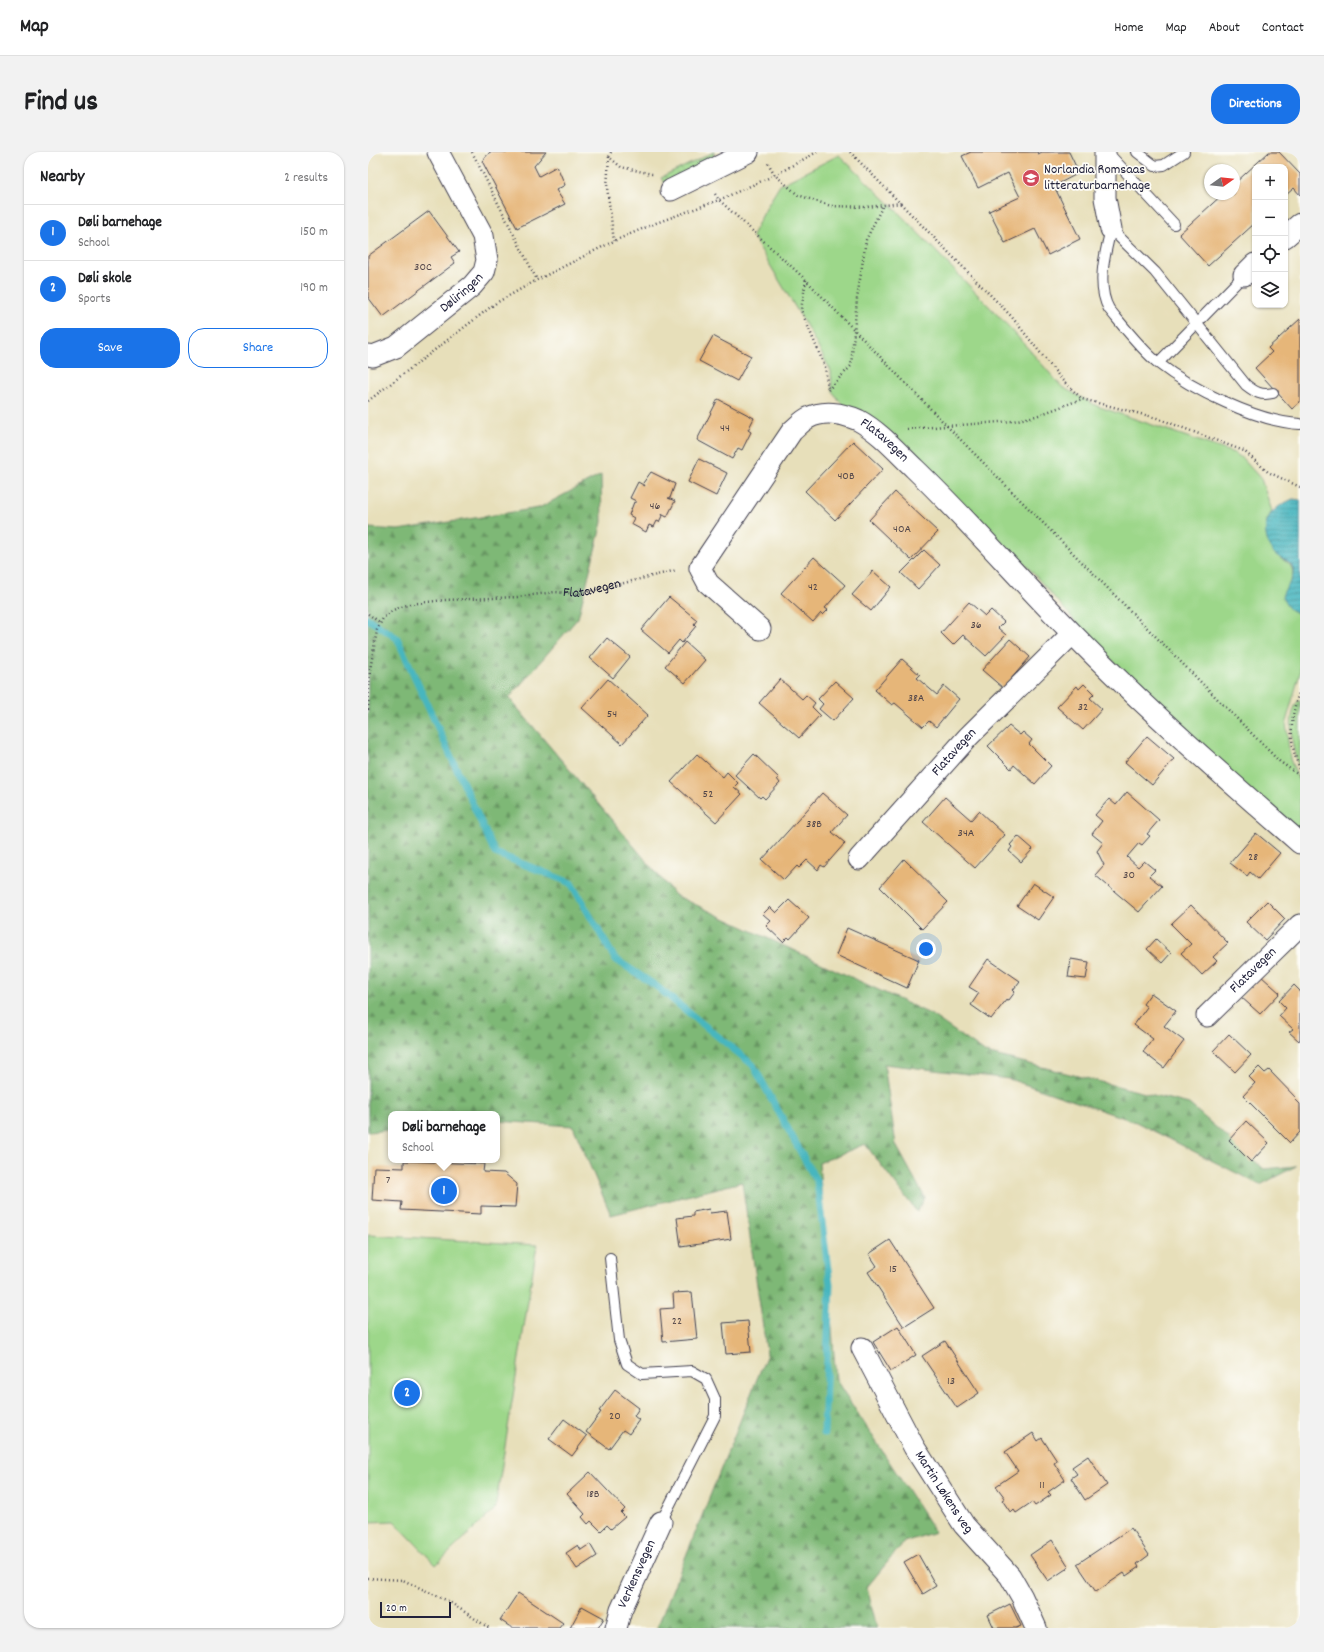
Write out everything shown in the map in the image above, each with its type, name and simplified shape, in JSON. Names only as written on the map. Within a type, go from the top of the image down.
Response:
[{"type":"street","name":"Døliringen","points":[[368,355],[373,356],[396,347],[472,286],[484,272],[487,260],[483,236],[438,152]]},
{"type":"street","points":[[1106,152],[1105,198],[1111,229]]},
{"type":"street","points":[[671,190],[702,174],[756,155]]},
{"type":"street","points":[[1286,236],[1300,224]]},
{"type":"street","name":"Flatavegen","points":[[700,568],[792,431],[807,418],[823,412],[837,414],[857,420],[879,434],[942,494],[1072,634],[1184,741],[1300,843]]},
{"type":"street","points":[[700,568],[708,583],[760,629]]},
{"type":"street","name":"Flatavegen","points":[[859,859],[968,737],[1072,634]]},
{"type":"street","name":"Flatavegen","points":[[1207,1016],[1300,925]]},
{"type":"street","name":"Martin Løkens veg","points":[[862,1348],[914,1447],[964,1525],[1010,1576],[1022,1597],[1036,1628]]},
{"type":"street","name":"Verkensvegen","points":[[616,1628],[622,1610],[661,1522]]},
{"type":"lane","points":[[1106,152],[1174,224]]},
{"type":"lane","points":[[1137,152],[1155,166],[1164,165],[1184,152]]},
{"type":"lane","points":[[1111,229],[1155,272],[1246,385],[1256,393],[1265,395],[1273,393]]},
{"type":"lane","points":[[1111,229],[1104,259],[1104,301],[1109,309],[1158,363],[1193,385],[1244,411],[1284,424],[1300,424]]},
{"type":"lane","points":[[1158,363],[1249,269]]},
{"type":"lane","points":[[610,1258],[619,1340],[627,1364],[642,1374],[692,1371],[706,1379],[715,1399],[715,1416],[661,1522]]},
{"type":"path","points":[[472,152],[537,280]]},
{"type":"path","points":[[611,152],[609,157],[607,188],[614,241]]},
{"type":"path","points":[[368,401],[496,303],[537,280],[614,241],[656,223],[719,200],[775,175],[817,152]]},
{"type":"path","points":[[850,152],[1011,316],[1062,380],[1082,399],[1156,418],[1244,451],[1268,472],[1300,487]]},
{"type":"path","points":[[756,155],[775,175],[798,195],[830,206],[866,207],[902,204]]},
{"type":"path","points":[[609,157],[621,167],[652,174],[661,172]]},
{"type":"path","points":[[702,174],[719,200],[806,280],[1279,761],[1300,776]]},
{"type":"path","points":[[828,390],[851,366],[857,299],[866,240],[883,205]]},
{"type":"path","points":[[806,280],[801,310],[825,367],[828,390],[837,414]]},
{"type":"path","points":[[879,434],[909,429],[1014,421],[1036,416],[1082,399]]},
{"type":"path","name":"Flatavegen","points":[[380,623],[383,618],[393,610],[410,604],[516,597],[555,592],[579,594],[688,568],[700,568]]},
{"type":"path","points":[[368,614],[380,623],[373,649],[368,710]]},
{"type":"path","points":[[1300,690],[1294,704],[1291,721],[1295,758],[1300,769]]},
{"type":"path","points":[[368,1578],[403,1580],[448,1601],[489,1628]]},
{"type":"green space","points":[[714,152],[713,160],[664,183],[661,178]]},
{"type":"green space","points":[[839,155],[897,211],[1010,328],[1062,387],[1097,406],[1234,453],[1242,458],[1261,479],[1272,511],[1266,522],[1281,559],[1291,566],[1293,573],[1289,584],[1297,613],[1300,613],[1300,673],[1286,722],[1290,759],[1300,784],[1300,835],[1170,719],[1087,635],[1026,565],[867,417],[848,412],[832,391],[831,371],[806,325],[752,235],[780,185]]},
{"type":"green space","points":[[601,475],[602,522],[578,618],[509,698],[675,895],[930,1014],[986,1053],[1189,1104],[1264,1169],[1296,1166],[1260,1185],[1136,1122],[1009,1079],[884,1064],[896,1145],[925,1198],[917,1212],[865,1144],[819,1163],[836,1380],[935,1532],[904,1542],[867,1587],[877,1628],[657,1628],[767,1354],[742,1182],[611,1215],[573,1126],[500,1121],[500,1111],[388,1111],[388,1130],[368,1132],[368,528],[398,530],[539,508]]},
{"type":"green space","points":[[1300,699],[1300,769],[1297,762],[1291,733],[1291,723],[1295,705]]},
{"type":"green space","points":[[368,1235],[537,1245],[495,1509],[436,1565],[394,1521],[368,1522]]},
{"type":"water","points":[[1293,499],[1300,500],[1300,613],[1291,610],[1282,597],[1292,577],[1292,566],[1273,552],[1268,544],[1266,535],[1267,522],[1272,512]]},
{"type":"building","points":[[490,152],[546,152],[534,166],[539,176],[557,166],[565,185],[556,190],[565,204],[517,228],[482,161]]},
{"type":"building","points":[[971,152],[1038,152],[1038,154],[1042,152],[1069,152],[1079,173],[1054,186],[1080,239],[1048,255],[1035,229],[1005,243],[989,211],[1020,197],[1008,173],[978,188],[962,156]]},
{"type":"building","points":[[1269,152],[1279,152],[1300,174],[1300,195],[1294,188],[1288,193],[1288,164],[1256,164]]},
{"type":"building","points":[[1252,168],[1252,226],[1208,266],[1179,234],[1216,200],[1240,200],[1240,179]]},
{"type":"building","points":[[429,211],[459,252],[451,257],[455,263],[383,317],[368,297],[368,256]]},
{"type":"building","points":[[1300,319],[1300,402],[1292,409],[1255,368],[1272,352],[1268,348]]},
{"type":"building","points":[[713,336],[751,356],[737,381],[699,361]]},
{"type":"building","points":[[718,399],[754,418],[748,430],[751,432],[742,450],[738,448],[732,459],[697,440]]},
{"type":"building","points":[[853,441],[883,469],[835,520],[805,491]]},
{"type":"building","points":[[699,459],[727,473],[716,496],[688,482]]},
{"type":"building","points":[[651,472],[675,484],[670,498],[668,498],[675,501],[667,517],[661,514],[662,516],[659,522],[657,521],[654,527],[649,525],[646,532],[631,524],[634,518],[629,515],[634,502],[636,503],[636,501],[630,498],[638,482],[645,486],[643,483]]},
{"type":"building","points":[[895,492],[938,532],[911,560],[869,520]]},
{"type":"building","points":[[924,550],[940,565],[918,589],[901,573]]},
{"type":"building","points":[[814,557],[845,585],[825,608],[828,610],[823,615],[821,613],[813,622],[781,593]]},
{"type":"building","points":[[873,571],[891,587],[871,611],[852,595]]},
{"type":"building","points":[[669,597],[697,620],[694,624],[696,626],[682,643],[679,640],[668,653],[641,630]]},
{"type":"building","points":[[969,602],[985,616],[991,610],[1004,622],[998,628],[1006,635],[986,656],[963,635],[953,645],[941,633]]},
{"type":"building","points":[[607,638],[630,657],[613,678],[590,658]]},
{"type":"building","points":[[1010,639],[1030,657],[1003,688],[982,670]]},
{"type":"building","points":[[685,642],[705,660],[685,683],[665,666]]},
{"type":"building","points":[[902,659],[920,675],[917,678],[937,695],[944,686],[959,699],[936,727],[929,721],[923,727],[895,703],[892,705],[875,690]]},
{"type":"building","points":[[608,679],[648,715],[622,744],[582,708]]},
{"type":"building","points":[[780,679],[802,699],[806,695],[815,703],[812,707],[820,715],[799,738],[759,703]]},
{"type":"building","points":[[835,681],[854,698],[833,721],[819,709],[823,704],[818,699]]},
{"type":"building","points":[[1084,684],[1094,694],[1090,698],[1102,709],[1083,730],[1057,707],[1077,686],[1079,689]]},
{"type":"building","points":[[1009,726],[1020,735],[1023,732],[1032,740],[1029,744],[1051,766],[1035,784],[1014,765],[1011,769],[988,746]]},
{"type":"building","points":[[1147,736],[1174,759],[1152,785],[1125,762]]},
{"type":"building","points":[[697,754],[723,777],[727,772],[738,783],[734,787],[742,794],[716,822],[671,782]]},
{"type":"building","points":[[754,754],[779,778],[777,779],[780,783],[765,799],[762,796],[760,798],[735,775]]},
{"type":"building","points":[[1127,792],[1159,820],[1147,834],[1150,836],[1142,845],[1139,843],[1127,857],[1138,867],[1144,861],[1155,870],[1149,876],[1162,886],[1139,912],[1095,875],[1104,865],[1097,851],[1103,843],[1092,834],[1102,821],[1095,815],[1109,799],[1116,805]]},
{"type":"building","points":[[822,793],[847,815],[832,832],[845,843],[824,867],[821,865],[818,870],[807,860],[799,868],[797,866],[784,880],[762,860]]},
{"type":"building","points":[[945,797],[971,820],[979,811],[1005,835],[975,868],[923,822]]},
{"type":"building","points":[[1256,833],[1280,853],[1258,879],[1250,872],[1247,876],[1230,863]]},
{"type":"building","points":[[1018,836],[1033,849],[1021,862],[1009,851],[1012,847],[1010,845]]},
{"type":"building","points":[[904,859],[948,902],[922,929],[880,887]]},
{"type":"building","points":[[1033,883],[1054,897],[1038,920],[1017,906]]},
{"type":"building","points":[[789,900],[809,918],[790,939],[788,937],[783,942],[766,926],[771,921],[763,914],[770,907],[776,913]]},
{"type":"building","points":[[1267,901],[1285,919],[1265,940],[1246,922]]},
{"type":"building","points":[[1191,905],[1228,943],[1213,957],[1217,961],[1202,975],[1181,953],[1191,944],[1171,924]]},
{"type":"building","points":[[847,928],[919,960],[907,988],[836,955]]},
{"type":"building","points":[[1156,939],[1171,953],[1162,963],[1147,949]]},
{"type":"building","points":[[988,959],[1020,981],[1013,990],[1015,992],[1009,1000],[1007,999],[991,1019],[971,1005],[979,993],[969,987]]},
{"type":"building","points":[[1071,959],[1089,962],[1086,979],[1068,977]]},
{"type":"building","points":[[1261,976],[1280,993],[1260,1014],[1241,997]]},
{"type":"building","points":[[1294,985],[1300,991],[1299,1041],[1289,1032],[1293,1029],[1279,1016],[1286,1008],[1279,1001]]},
{"type":"building","points":[[1151,993],[1176,1011],[1164,1026],[1184,1041],[1164,1068],[1143,1052],[1153,1039],[1134,1025],[1147,1007],[1143,1004]]},
{"type":"building","points":[[1229,1034],[1251,1055],[1235,1072],[1213,1051]]},
{"type":"building","points":[[1259,1067],[1265,1073],[1269,1070],[1300,1104],[1300,1132],[1290,1143],[1243,1096],[1255,1083],[1249,1077]]},
{"type":"building","points":[[1246,1121],[1269,1143],[1251,1162],[1229,1140]]},
{"type":"building","points":[[404,1163],[484,1164],[483,1172],[504,1173],[517,1184],[515,1207],[481,1206],[481,1214],[401,1210],[402,1202],[372,1200],[374,1167],[404,1168]]},
{"type":"building","points":[[709,1209],[710,1213],[727,1211],[731,1239],[681,1247],[677,1218],[693,1216],[693,1212]]},
{"type":"building","points":[[890,1240],[934,1308],[904,1327],[868,1272],[877,1266],[869,1254]]},
{"type":"building","points":[[692,1292],[697,1339],[663,1342],[660,1309],[674,1308],[673,1293]]},
{"type":"building","points":[[748,1321],[751,1352],[726,1354],[723,1323]]},
{"type":"building","points":[[898,1326],[916,1355],[891,1371],[873,1342]]},
{"type":"building","points":[[945,1341],[979,1393],[957,1408],[922,1356]]},
{"type":"building","points":[[615,1390],[639,1408],[634,1416],[639,1420],[629,1434],[623,1430],[609,1449],[586,1432],[601,1412],[599,1411]]},
{"type":"building","points":[[564,1419],[587,1436],[572,1456],[549,1439]]},
{"type":"building","points":[[1033,1433],[1038,1441],[1042,1438],[1057,1461],[1054,1463],[1065,1480],[1048,1492],[1051,1495],[1035,1506],[1032,1502],[1016,1513],[1014,1510],[1011,1513],[1002,1500],[1005,1498],[996,1486],[1018,1471],[1005,1452]]},
{"type":"building","points":[[1088,1456],[1107,1485],[1085,1500],[1071,1478],[1077,1474],[1072,1467]]},
{"type":"building","points":[[590,1472],[625,1509],[621,1513],[625,1517],[611,1529],[607,1525],[601,1531],[591,1521],[588,1524],[582,1517],[585,1514],[567,1494]]},
{"type":"building","points":[[1131,1528],[1149,1555],[1137,1564],[1139,1567],[1126,1576],[1124,1573],[1096,1592],[1077,1564]]},
{"type":"building","points":[[1052,1540],[1069,1567],[1048,1581],[1030,1555]]},
{"type":"building","points":[[590,1544],[597,1556],[577,1569],[566,1553],[578,1545],[581,1550]]},
{"type":"building","points":[[918,1554],[936,1586],[923,1594],[904,1562]]},
{"type":"building","points":[[518,1593],[563,1623],[559,1628],[512,1628],[500,1620]]},
{"type":"building","points":[[1010,1604],[1021,1626],[1016,1628],[994,1628],[988,1615]]},
{"type":"building","points":[[582,1606],[604,1618],[598,1628],[570,1628]]},
{"type":"waterway","points":[[368,619],[397,638],[495,853],[571,883],[615,959],[656,986],[753,1065],[817,1182],[830,1285],[824,1433]]},
{"type":"place","name":"Norlandia Romsaas litteraturbarnehage","points":[[1031,178]]},
{"type":"place","name":"Døli barnehage","points":[[444,1191]]},
{"type":"place","name":"Døli skole","points":[[407,1393]]}]
